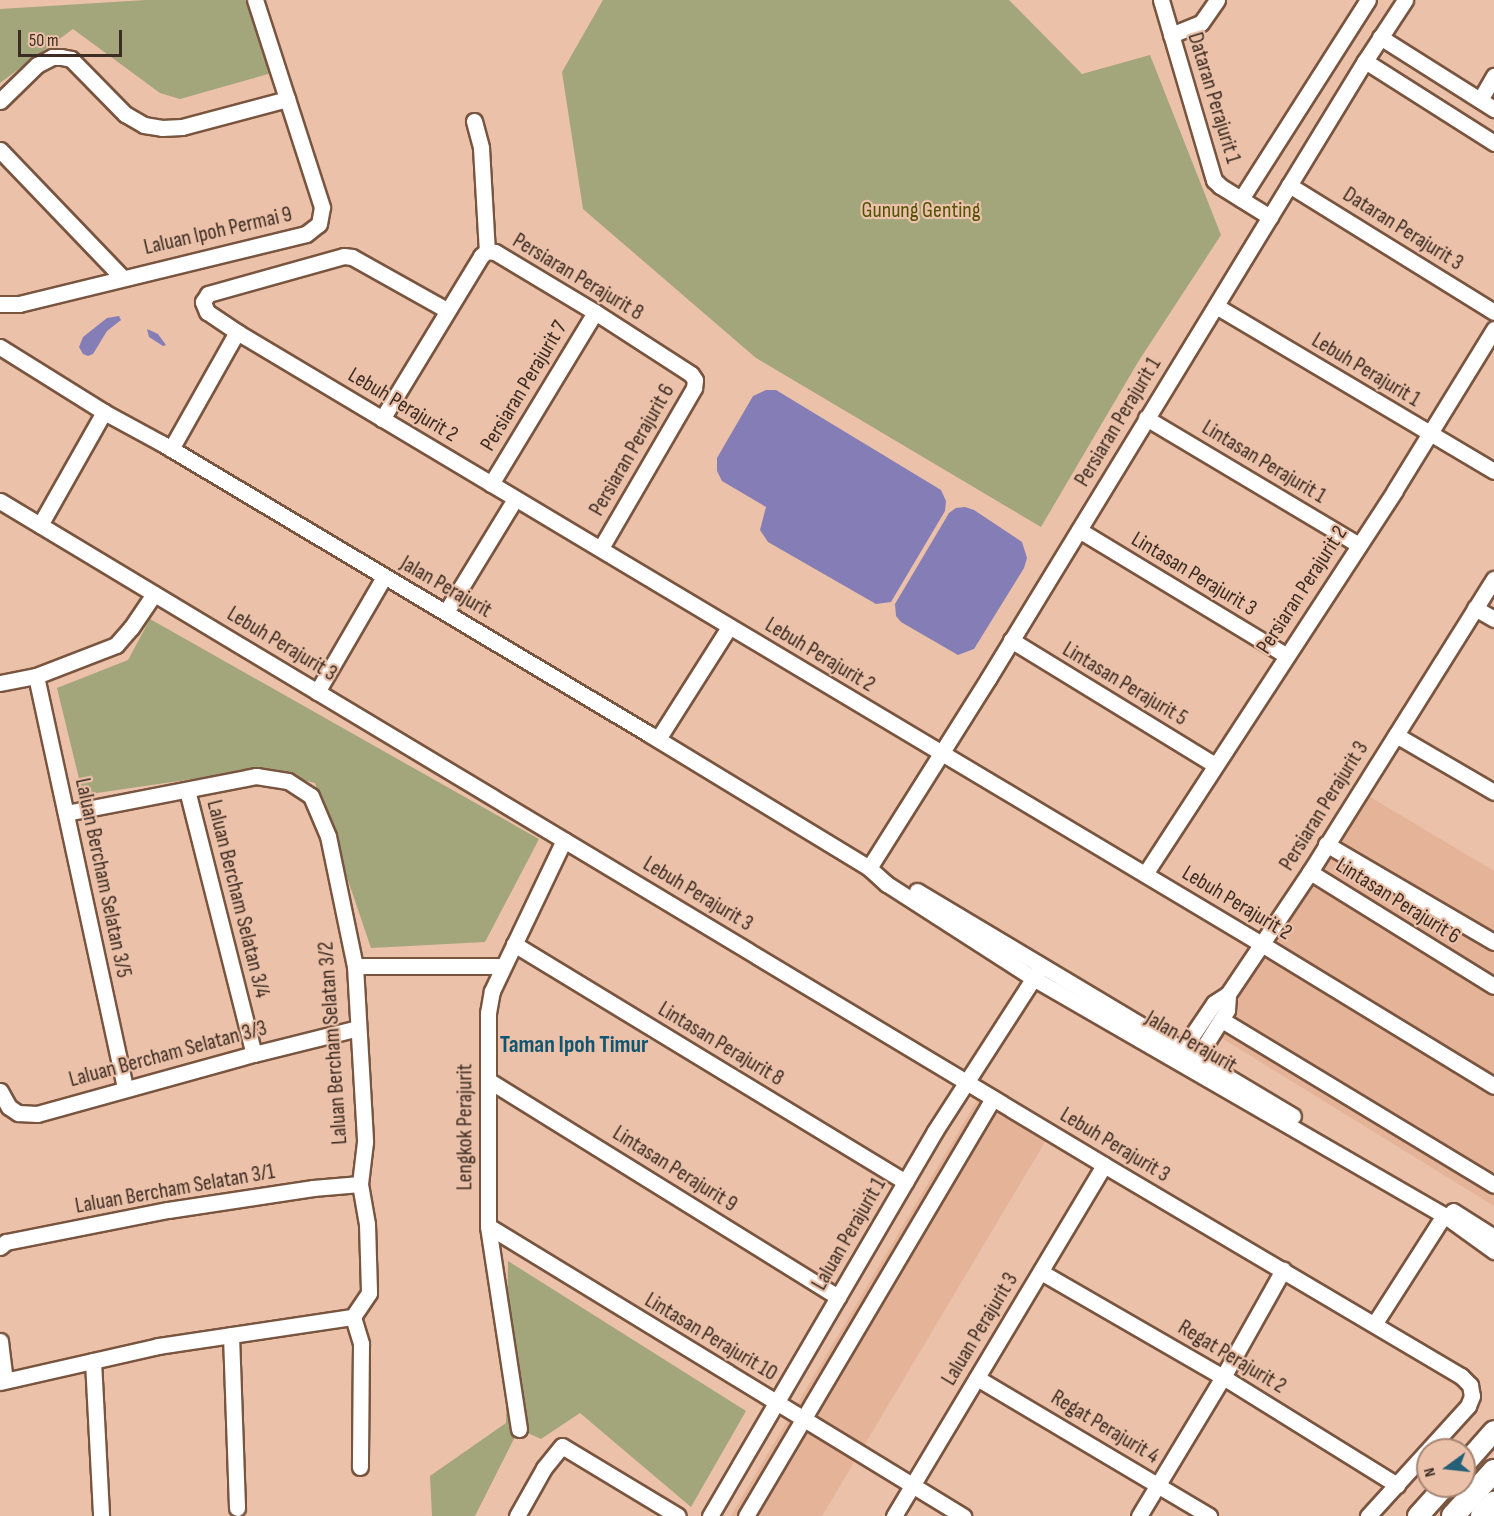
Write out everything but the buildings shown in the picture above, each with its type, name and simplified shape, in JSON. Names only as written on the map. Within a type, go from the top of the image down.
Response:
[{"type":"highway","points":[[1453,1516],[1494,1471]]},
{"type":"highway","points":[[1482,1516],[1494,1503]]},
{"type":"main road","points":[[1476,1451],[1494,1431]]},
{"type":"main road","points":[[1418,1516],[1434,1498]]},
{"type":"street","name":"Laluan Ipoh Permai 9","points":[[0,304],[20,304],[313,231],[322,217],[322,207],[255,0]]},
{"type":"street","name":"Dataran Perajurit 1","points":[[1161,0],[1213,177],[1218,185],[1270,217]]},
{"type":"street","points":[[1171,35],[1201,23],[1217,0]]},
{"type":"street","points":[[1241,199],[1368,0]]},
{"type":"street","name":"Persiaran Perajurit 1","points":[[869,868],[1079,530],[1289,184],[1405,0]]},
{"type":"street","points":[[1380,37],[1494,109]]},
{"type":"street","points":[[0,101],[37,65],[61,57],[71,59],[125,114],[153,126],[182,127],[287,99]]},
{"type":"street","points":[[1365,61],[1494,143]]},
{"type":"street","points":[[1480,100],[1494,76]]},
{"type":"street","points":[[474,121],[481,148],[487,251]]},
{"type":"street","points":[[0,150],[122,278]]},
{"type":"street","name":"Dataran Perajurit 3","points":[[1289,184],[1494,312]]},
{"type":"street","name":"Persiaran Perajurit 8","points":[[382,419],[447,310],[481,256],[487,251],[495,252],[691,374]]},
{"type":"street","name":"Lebuh Perajurit 2","points":[[447,310],[352,257],[344,256],[208,294],[203,302],[207,312],[237,332],[1145,874],[1494,1086]]},
{"type":"street","name":"Lebuh Perajurit 1","points":[[1216,306],[1494,471]]},
{"type":"street","name":"Persiaran Perajurit 7","points":[[491,484],[594,312]]},
{"type":"street","name":"Persiaran Perajurit 2","points":[[1145,874],[1430,435],[1494,329]]},
{"type":"street","points":[[171,449],[237,332]]},
{"type":"street","name":"Jalan Perajurit","points":[[0,347],[104,412],[171,449],[658,739],[869,868],[887,884],[1494,1237]]},
{"type":"street","name":"Persiaran Perajurit 6","points":[[601,548],[694,388],[695,380],[691,374]]},
{"type":"street","points":[[40,525],[104,412]]},
{"type":"street","name":"Lintasan Perajurit 1","points":[[1146,418],[1359,545]]},
{"type":"street","points":[[446,612],[515,499]]},
{"type":"street","name":"Lebuh Perajurit 3","points":[[0,501],[1104,1166],[1375,1323],[1461,1376],[1470,1384],[1472,1396],[1468,1407],[1397,1485]]},
{"type":"street","name":"Lintasan Perajurit 3","points":[[1079,530],[1287,656]]},
{"type":"street","points":[[317,692],[384,577]]},
{"type":"street","name":"Persiaran Perajurit 3","points":[[1188,1057],[1222,1020],[1227,1010],[1228,994],[1260,943],[1310,872],[1494,579]]},
{"type":"street","points":[[0,683],[36,676],[86,659],[116,645],[131,628],[154,594]]},
{"type":"street","points":[[1475,608],[1494,619]]},
{"type":"street","points":[[658,739],[729,627]]},
{"type":"street","name":"Lintasan Perajurit 5","points":[[1011,640],[1215,765]]},
{"type":"street","name":"Laluan Bercham Selatan 3/5","points":[[36,676],[125,1088]]},
{"type":"street","points":[[1396,735],[1494,792]]},
{"type":"street","name":"Laluan Bercham Selatan 3/2","points":[[66,813],[256,776],[288,781],[311,796],[328,836],[355,966],[365,1142],[360,1184],[367,1224],[369,1293],[352,1317]]},
{"type":"street","name":"Laluan Bercham Selatan 3/4","points":[[187,790],[254,1054]]},
{"type":"street","name":"Lengkok Perajurit","points":[[519,1429],[488,1226],[488,1013],[492,991],[564,840]]},
{"type":"street","name":"Lintasan Perajurit 6","points":[[1326,844],[1494,942]]},
{"type":"street","name":"Lintasan Perajurit 6","points":[[1310,872],[1494,986]]},
{"type":"street","name":"Lintasan Perajurit 8","points":[[514,944],[905,1182]]},
{"type":"street","points":[[355,966],[503,966]]},
{"type":"street","name":"Laluan Perajurit 1","points":[[710,1516],[905,1182],[1037,972]]},
{"type":"street","points":[[1188,1057],[1214,1003],[1228,994]]},
{"type":"street","points":[[1222,1020],[1494,1185]]},
{"type":"street","name":"Laluan Bercham Selatan 3/3","points":[[0,1091],[9,1107],[28,1115],[358,1028]]},
{"type":"street","name":"Jalan Perajurit","points":[[1188,1057],[1444,1215],[1494,1251]]},
{"type":"street","name":"Lintasan Perajurit 9","points":[[488,1080],[838,1297]]},
{"type":"street","points":[[746,1516],[993,1099]]},
{"type":"street","name":"Laluan Perajurit 3","points":[[894,1516],[1104,1166]]},
{"type":"street","name":"Laluan Bercham Selatan 3/1","points":[[0,1246],[6,1242],[168,1210],[313,1188],[360,1184]]},
{"type":"street","points":[[1375,1323],[1444,1215]]},
{"type":"street","name":"Lintasan Perajurit 10","points":[[488,1226],[963,1516]]},
{"type":"street","points":[[1139,1516],[1223,1377],[1283,1270]]},
{"type":"street","name":"Regat Perajurit 2","points":[[1041,1272],[1223,1377],[1397,1485]]},
{"type":"street","points":[[0,1341],[2,1381],[159,1346],[352,1317],[361,1344],[360,1467]]},
{"type":"street","points":[[231,1335],[237,1508]]},
{"type":"street","points":[[93,1361],[101,1516]]},
{"type":"street","name":"Regat Perajurit 4","points":[[977,1378],[1209,1516]]},
{"type":"street","points":[[517,1516],[544,1468],[562,1446],[674,1514]]},
{"type":"street","points":[[1368,1516],[1397,1485]]},
{"type":"shaded area","points":[[119,316],[121,320],[107,331],[93,354],[88,356],[83,354],[79,347],[83,337],[107,318]]},
{"type":"shaded area","points":[[147,329],[158,334],[166,345],[163,346],[149,337]]},
{"type":"shaded area","points":[[766,390],[776,390],[941,490],[946,501],[945,511],[891,602],[876,604],[768,542],[760,530],[766,507],[722,481],[717,471],[717,458],[753,396]]},
{"type":"shaded area","points":[[965,507],[974,510],[1022,542],[1027,558],[1024,568],[974,649],[958,655],[901,622],[896,616],[895,604],[949,513],[956,508]]},
{"type":"shaded area","points":[[1357,789],[1494,871],[1494,1206],[1207,1029]]},
{"type":"shaded area","points":[[981,1094],[1051,1132],[822,1516],[731,1516]]},
{"type":"green space","points":[[146,0],[245,0],[275,72],[180,99],[160,93],[73,29],[0,83],[0,9]]},
{"type":"green space","name":"Gunung Genting","points":[[603,0],[1009,0],[1082,74],[1150,55],[1221,235],[1138,362],[1041,527],[756,358],[583,209],[562,72]]},
{"type":"green space","points":[[150,619],[539,839],[485,942],[371,948],[315,783],[261,769],[83,795],[57,688],[128,660]]},
{"type":"green space","points":[[508,1261],[746,1411],[691,1507],[580,1413],[541,1439],[519,1429],[475,1516],[432,1516],[430,1476],[506,1423]]},
{"type":"district","name":"Taman Ipoh Timur","points":[[574,1045]]}]
